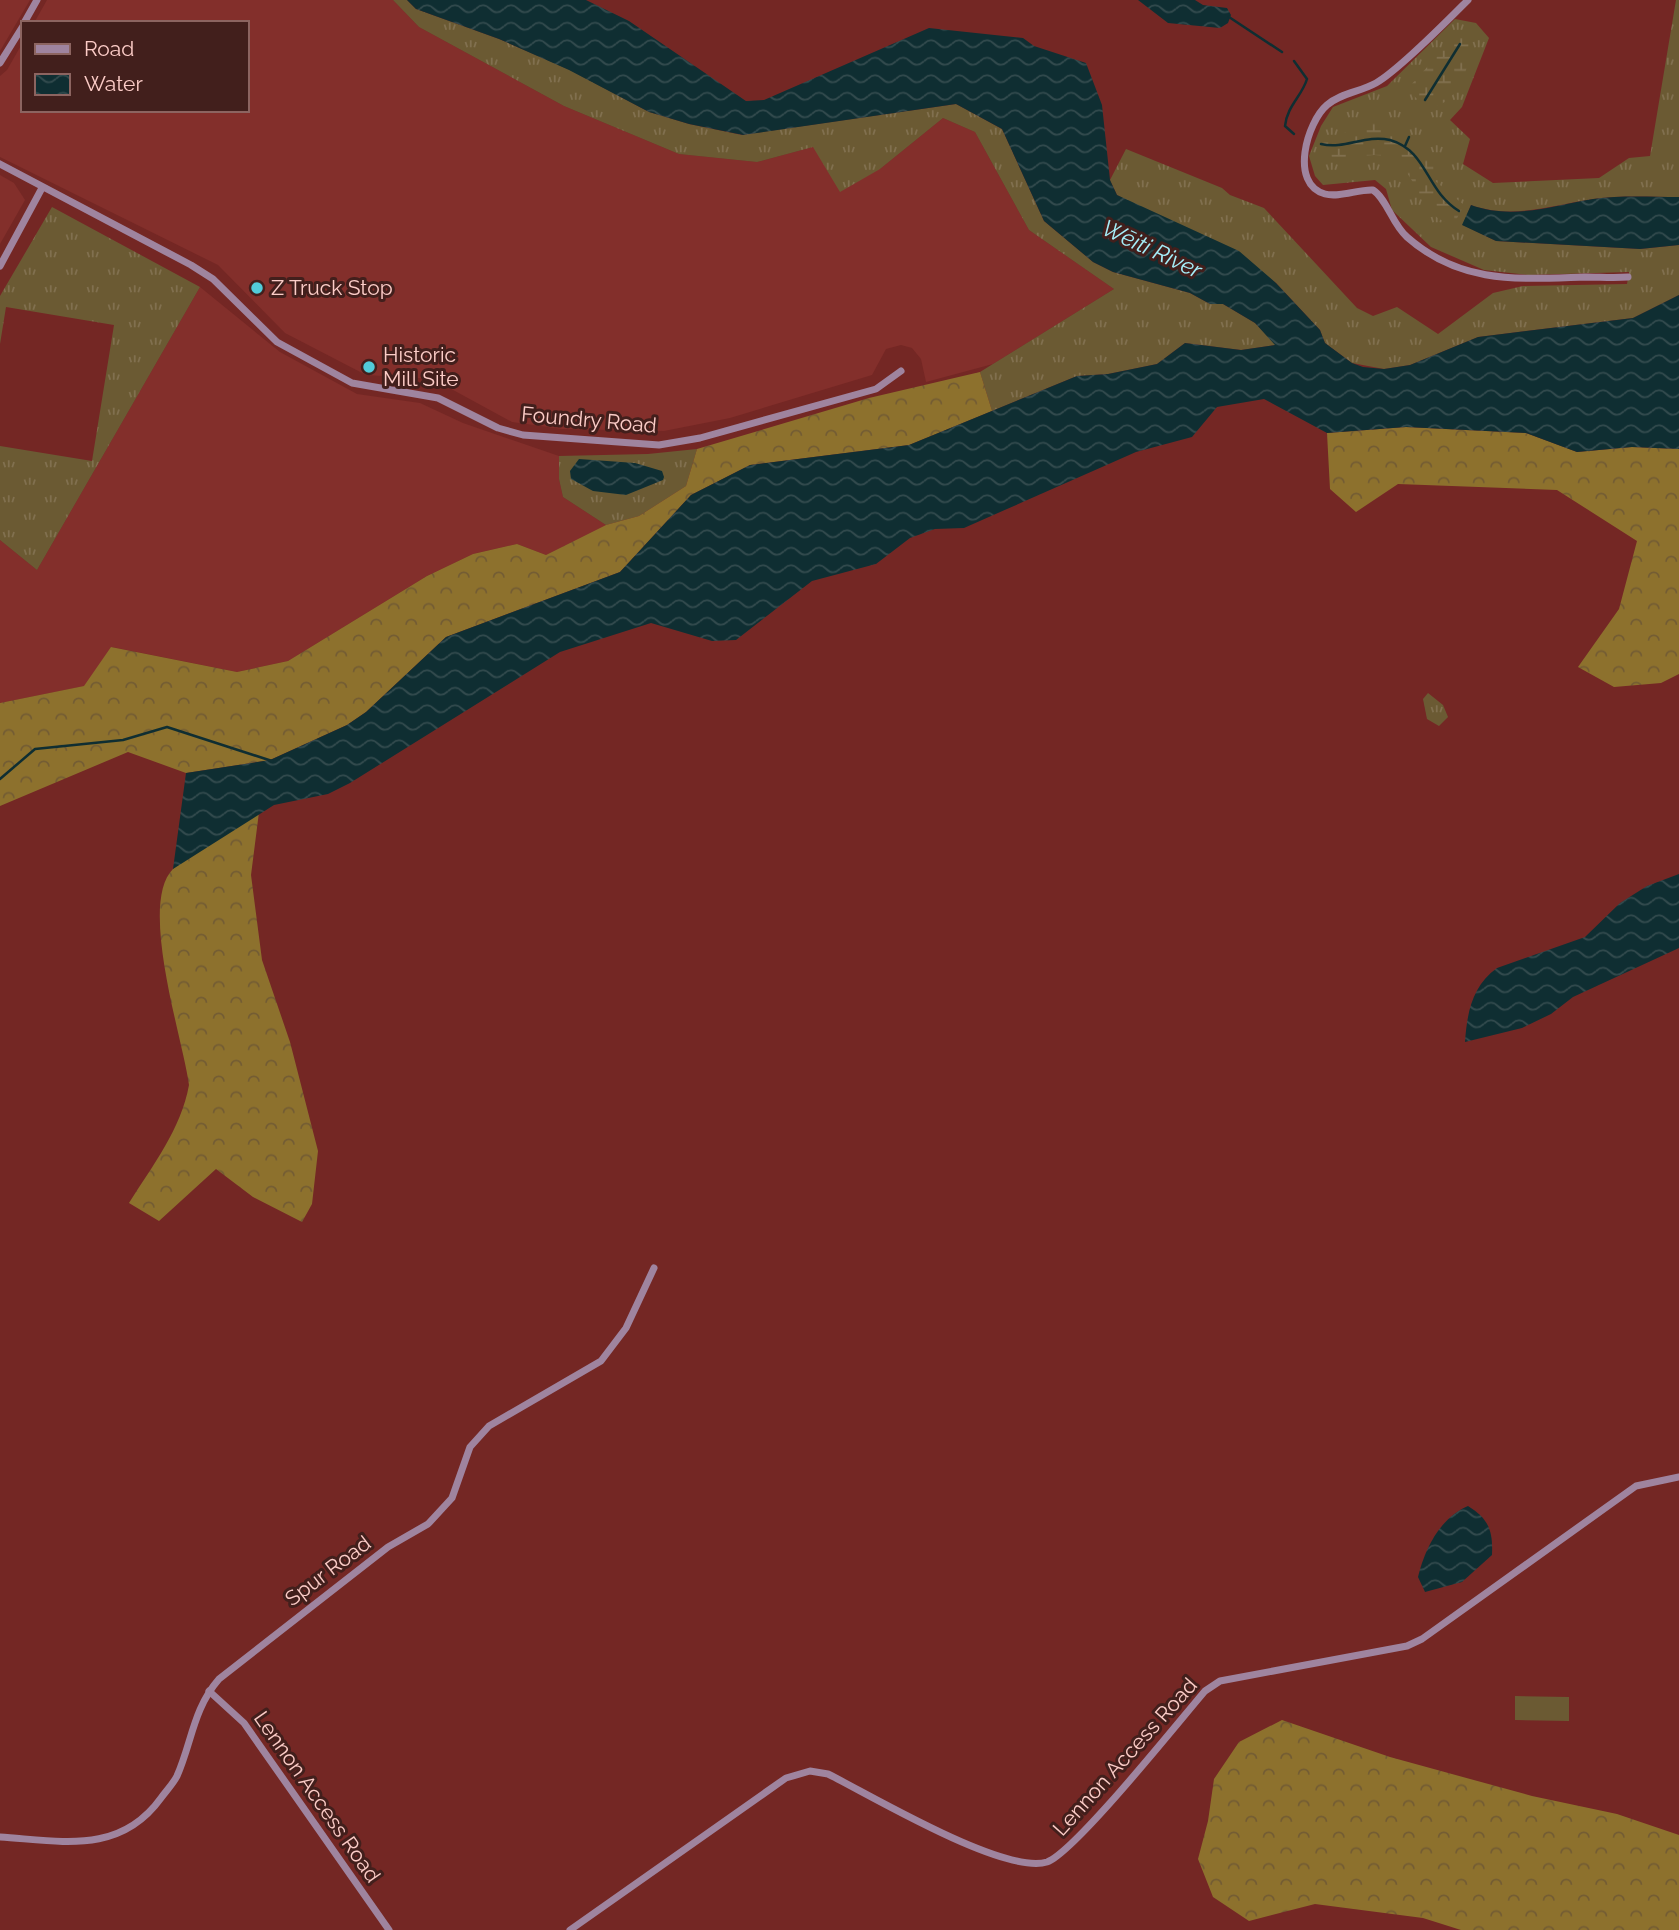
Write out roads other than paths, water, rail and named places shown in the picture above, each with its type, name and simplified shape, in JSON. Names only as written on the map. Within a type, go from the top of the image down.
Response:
[{"type":"street","points":[[26,21],[37,0]]},
{"type":"street","points":[[1468,1],[1377,83],[1340,96],[1325,106],[1308,135],[1304,151],[1308,177],[1314,186],[1325,194],[1373,190],[1380,195],[1390,217],[1407,237],[1440,258],[1491,278],[1527,281],[1628,277]]},
{"type":"street","points":[[0,63],[21,29]]},
{"type":"street","name":"Foundry Road","points":[[0,164],[198,269],[213,279],[277,342],[352,383],[438,398],[498,428],[523,435],[659,445],[699,438],[876,389],[901,371]]},
{"type":"street","points":[[0,265],[42,188]]},
{"type":"street","name":"Spur Road","points":[[0,1837],[104,1840],[121,1835],[149,1816],[176,1778],[193,1721],[209,1691],[237,1663],[388,1548],[433,1519],[452,1498],[470,1447],[489,1426],[601,1361],[626,1328],[654,1268]]},
{"type":"street","name":"Lennon Access Road","points":[[570,1930],[786,1778],[810,1771],[828,1774],[937,1829],[1008,1860],[1031,1864],[1055,1858],[1104,1807],[1205,1691],[1220,1681],[1407,1646],[1422,1639],[1636,1486],[1679,1477]]},
{"type":"street","name":"Lennon Access Road","points":[[209,1691],[244,1723],[389,1930]]},
{"type":"water","name":"Wēiti River","points":[[407,0],[586,0],[629,21],[746,101],[764,100],[929,28],[1023,38],[1034,46],[1086,63],[1102,105],[1110,180],[1117,195],[1239,251],[1276,283],[1320,330],[1325,343],[1352,363],[1384,369],[1410,365],[1478,337],[1633,318],[1679,295],[1679,449],[1632,447],[1577,452],[1526,433],[1406,427],[1327,433],[1264,399],[1217,407],[1192,437],[1136,452],[964,528],[935,529],[910,538],[876,564],[812,581],[736,640],[712,641],[651,623],[560,652],[350,783],[328,794],[274,805],[173,869],[186,773],[270,760],[347,725],[366,712],[446,637],[620,572],[691,495],[750,465],[909,445],[1077,376],[1108,374],[1157,364],[1185,343],[1241,350],[1275,345],[1255,323],[1223,304],[1210,304],[1190,293],[1113,272],[1093,262],[1044,221],[1002,129],[956,104],[743,135],[689,124],[649,112],[569,70],[499,39],[416,9]]},
{"type":"water","points":[[1138,0],[1195,0],[1203,5],[1227,8],[1231,15],[1228,23],[1220,28],[1168,23]]},
{"type":"water","points":[[1679,197],[1679,245],[1640,249],[1496,241],[1462,225],[1471,205],[1517,212],[1593,199]]},
{"type":"water","points":[[579,459],[635,463],[662,471],[664,477],[663,480],[626,495],[593,491],[571,479],[570,471]]},
{"type":"water","points":[[1679,874],[1679,948],[1573,997],[1551,1014],[1522,1028],[1465,1042],[1472,1001],[1482,983],[1497,968],[1585,937],[1620,903],[1647,886]]},
{"type":"water","points":[[1468,1506],[1481,1516],[1488,1526],[1492,1539],[1492,1555],[1462,1582],[1425,1592],[1418,1577],[1435,1535],[1449,1518]]},
{"type":"waterway","points":[[1229,17],[1282,52]]},
{"type":"waterway","points":[[1425,100],[1460,44]]},
{"type":"waterway","points":[[1294,61],[1307,79],[1286,119],[1285,126],[1294,134]]},
{"type":"waterway","points":[[1405,146],[1409,137]]},
{"type":"waterway","points":[[1321,144],[1338,145],[1381,139],[1402,145],[1420,162],[1439,193],[1459,211]]},
{"type":"waterway","points":[[0,779],[35,749],[123,740],[167,727],[272,761]]},
{"type":"place","name":"Z Truck Stop","points":[[257,288]]},
{"type":"place","name":"Historic Mill Site","points":[[369,367]]}]
